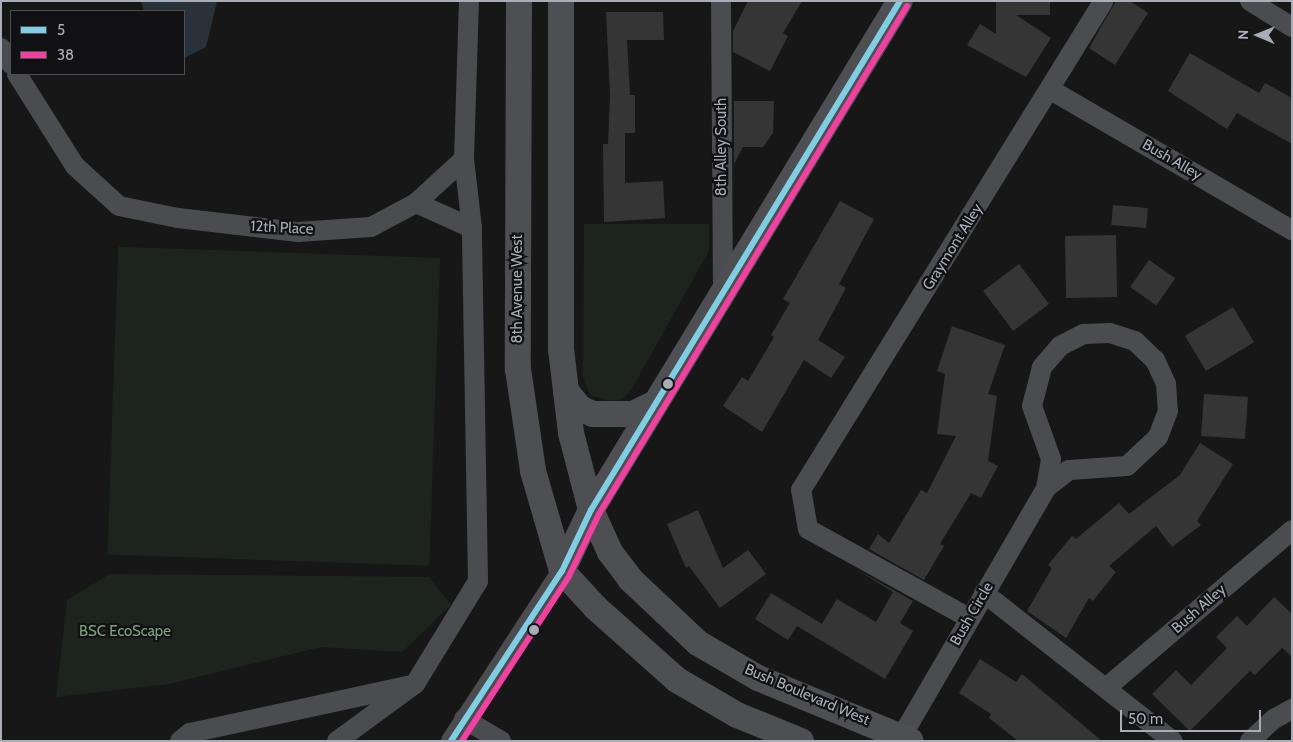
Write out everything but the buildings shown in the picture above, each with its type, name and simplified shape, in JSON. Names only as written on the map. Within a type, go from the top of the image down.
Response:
[{"type":"main road","name":"8th Avenue West","points":[[519,1],[518,369],[533,471],[562,571]]},
{"type":"main road","points":[[561,1],[561,349],[571,433],[591,510]]},
{"type":"main road","points":[[801,741],[737,715],[677,680],[596,608],[562,571],[591,510],[900,1]]},
{"type":"main road","points":[[566,391],[580,408],[593,414],[633,414],[656,404]]},
{"type":"main road","name":"Bush Boulevard West","points":[[591,510],[610,552],[630,579],[698,643],[758,678],[904,739]]},
{"type":"street","points":[[337,741],[415,684],[478,581],[472,228],[464,158],[469,1]]},
{"type":"street","name":"8th Alley South","points":[[721,1],[723,293]]},
{"type":"street","points":[[1250,1],[1292,27]]},
{"type":"street","name":"Graymont Alley","points":[[968,618],[808,529],[801,490],[1051,90],[1103,2]]},
{"type":"street","points":[[1,48],[10,62]]},
{"type":"street","name":"12th Place","points":[[18,75],[75,166],[119,206],[178,218],[298,232],[371,227],[416,203],[464,158]]},
{"type":"street","name":"Bush Alley","points":[[1051,90],[1292,230]]},
{"type":"street","points":[[416,203],[472,228]]},
{"type":"street","name":"Bush Circle","points":[[904,739],[968,618],[1046,488],[1051,459],[1032,406],[1042,367],[1060,346],[1084,334],[1110,333],[1135,341],[1155,360],[1166,384],[1168,411],[1158,437],[1127,466],[1069,470],[1046,488]]},
{"type":"street","name":"Bush Alley","points":[[1106,688],[1292,530]]},
{"type":"street","points":[[451,741],[562,571]]},
{"type":"street","points":[[984,593],[1173,741]]},
{"type":"street","points":[[180,741],[190,733],[415,684]]},
{"type":"street","points":[[1250,741],[1274,719],[1292,709]]},
{"type":"street","points":[[464,719],[501,741]]},
{"type":"green space","points":[[584,224],[709,224],[709,251],[631,390],[622,399],[610,401],[590,395],[583,377]]},
{"type":"green space","points":[[118,247],[440,258],[429,566],[107,555]]},
{"type":"green space","name":"BSC EcoScape","points":[[110,574],[429,577],[451,605],[402,652],[321,647],[169,684],[56,697],[67,600]]},
{"type":"shaded area","points":[[141,1],[217,1],[206,47],[185,58],[185,10],[144,10]]},
{"type":"transit line","name":"5","points":[[451,741],[562,571],[591,510],[900,1]]},
{"type":"transit line","name":"38","points":[[462,741],[569,576],[599,514],[907,6]]}]
